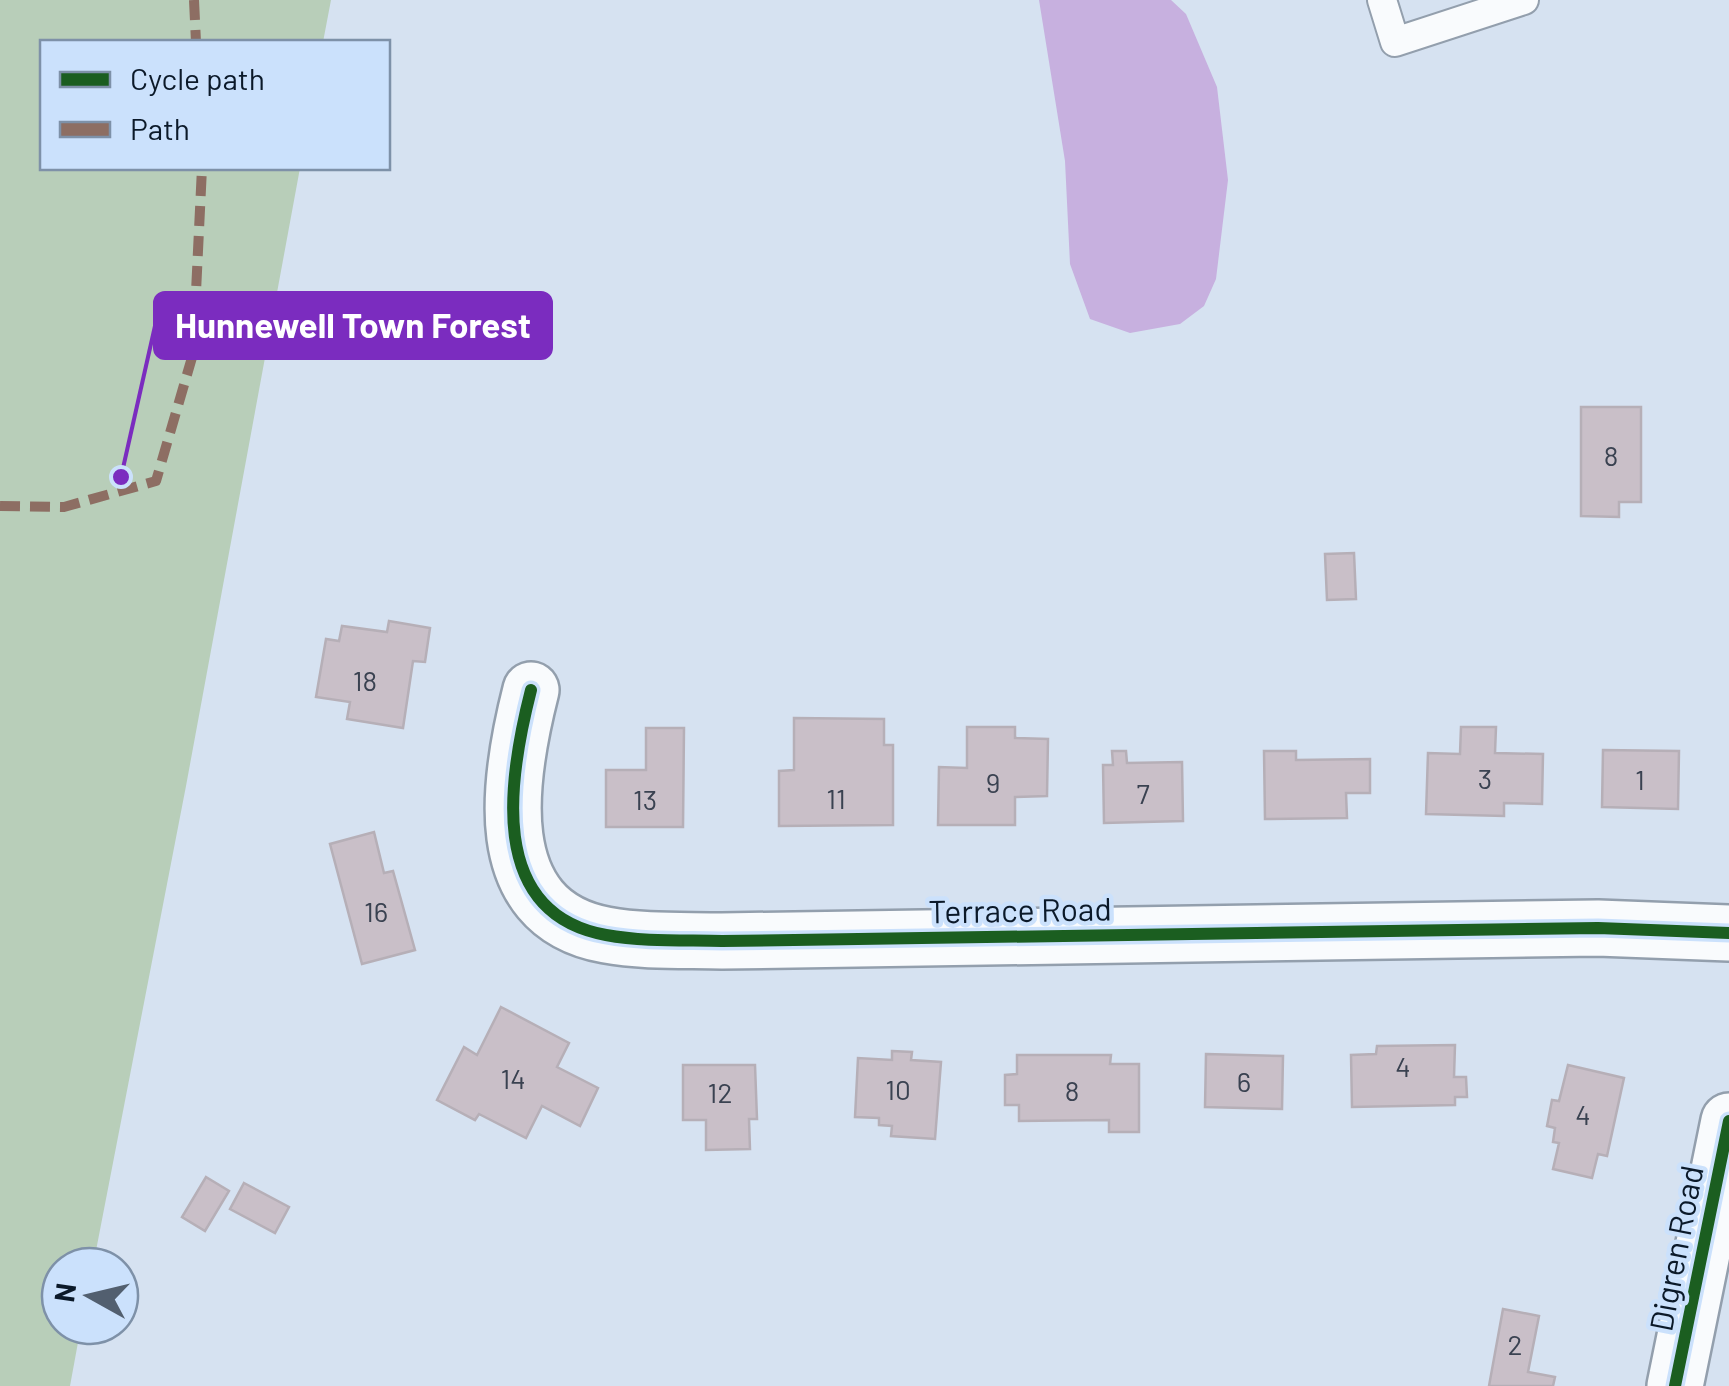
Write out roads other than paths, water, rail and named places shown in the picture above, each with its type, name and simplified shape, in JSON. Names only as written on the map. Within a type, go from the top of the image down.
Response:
[{"type":"street","name":"Terrace Road","points":[[531,690],[512,779],[518,859],[536,894],[567,922],[605,935],[722,941],[1598,928],[1729,934]]},
{"type":"street","name":"Digren Road","points":[[1675,1386],[1729,1120]]},
{"type":"lane","points":[[1382,0],[1395,42],[1524,0]]},
{"type":"place","name":"Hunnewell Town Forest","points":[[121,477]]}]
